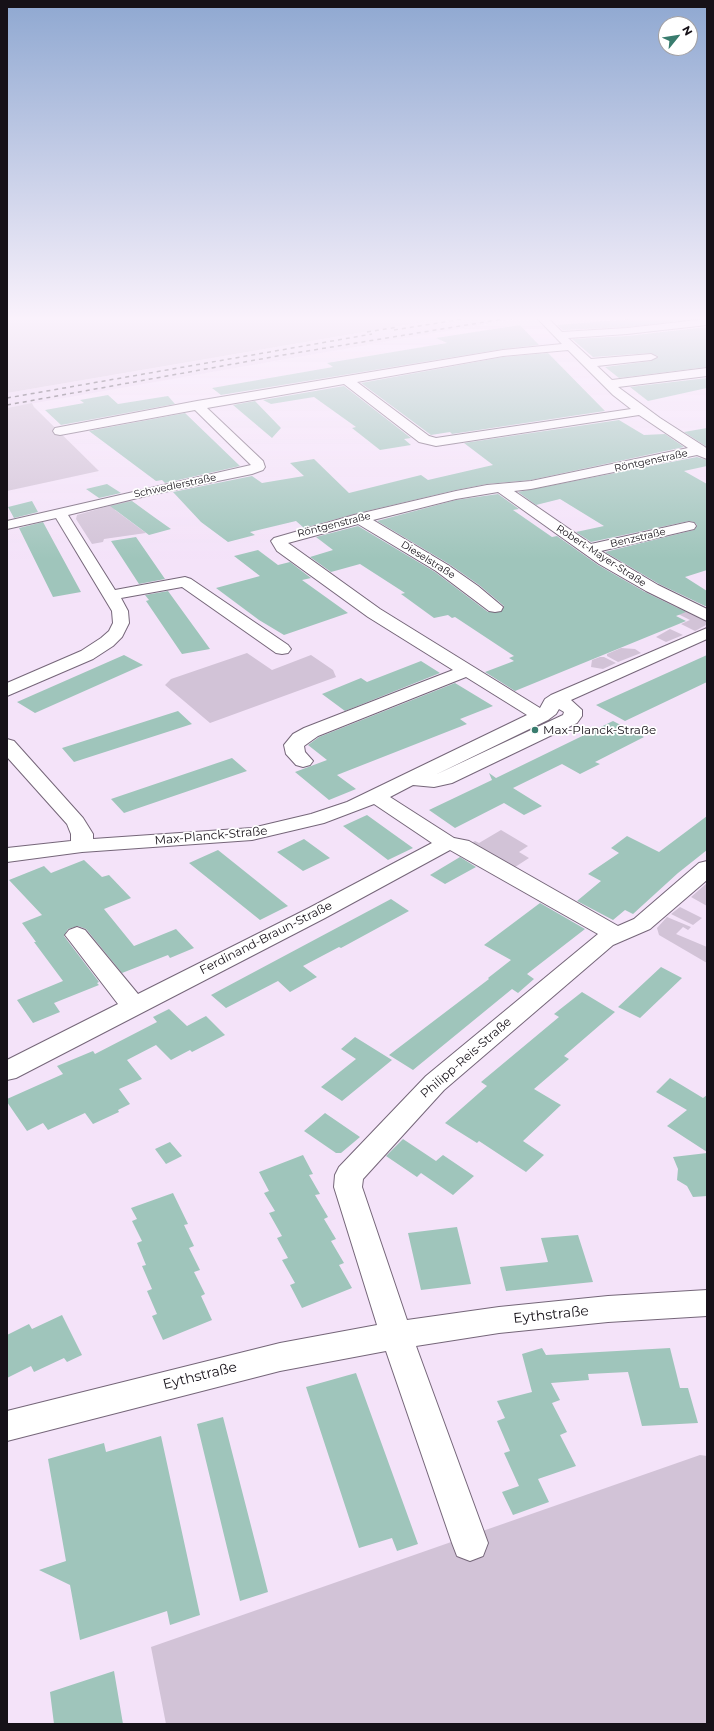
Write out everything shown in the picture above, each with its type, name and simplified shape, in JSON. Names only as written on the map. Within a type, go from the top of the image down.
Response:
[{"type":"street","points":[[60,431],[244,398]]},
{"type":"street","points":[[370,398],[424,439],[436,442],[448,442],[641,411]]},
{"type":"street","points":[[626,398],[641,411],[704,452]]},
{"type":"street","name":"Schwedlerstraße","points":[[7,526],[154,490],[252,470],[258,467],[258,464],[197,406]]},
{"type":"street","name":"Röntgenstraße","points":[[541,716],[466,672],[351,598],[296,558],[279,543],[284,538],[359,518],[475,491],[531,485],[704,452]]},
{"type":"street","name":"Robert-Mayer-Straße","points":[[501,488],[588,550],[652,588],[707,616]]},
{"type":"street","points":[[7,690],[87,655],[108,642],[119,629],[122,618],[112,595],[60,513]]},
{"type":"street","name":"Dieselstraße","points":[[359,518],[442,568],[495,607]]},
{"type":"street","name":"Benzstraße","points":[[588,550],[689,526]]},
{"type":"street","points":[[112,595],[185,582],[282,649]]},
{"type":"street","name":"Max-Planck-Straße","points":[[7,855],[82,846],[224,837],[261,832],[317,820],[354,806],[541,716],[549,710],[552,703],[558,699],[707,633]]},
{"type":"street","points":[[303,761],[296,754],[294,746],[300,738],[311,732],[466,672]]},
{"type":"street","name":"Max-Planck-Straße","points":[[406,780],[413,779],[438,781],[445,779],[570,719],[573,716],[573,710],[558,699]]},
{"type":"street","points":[[7,745],[76,822],[82,834],[82,846]]},
{"type":"street","points":[[375,796],[447,843],[461,846],[615,934]]},
{"type":"street","name":"Ferdinand-Braun-Straße","points":[[7,1071],[133,1005],[317,913],[447,843]]},
{"type":"street","name":"Philipp-Reis-Straße","points":[[396,1335],[348,1187],[349,1175],[435,1083],[605,940],[615,934],[642,924],[707,868]]},
{"type":"street","points":[[77,935],[133,1005]]},
{"type":"street","name":"Eythstraße","points":[[7,1426],[280,1357],[396,1335],[499,1320],[608,1309],[707,1303]]},
{"type":"street","points":[[396,1335],[470,1543]]},
{"type":"shaded area","points":[[7,398],[65,398],[7,408]]},
{"type":"shaded area","points":[[32,403],[34,407],[99,471],[7,491],[7,408]]},
{"type":"shaded area","points":[[130,500],[137,505],[115,510],[146,533],[104,539],[103,542],[92,544],[76,519],[77,515]]},
{"type":"shaded area","points":[[679,607],[706,621],[706,625],[695,631],[681,624],[690,620],[670,610]]},
{"type":"shaded area","points":[[670,629],[683,635],[666,642],[656,637]]},
{"type":"shaded area","points":[[621,648],[635,649],[641,653],[618,662],[607,656],[607,654]]},
{"type":"shaded area","points":[[247,653],[272,670],[311,655],[333,670],[336,677],[210,723],[165,685],[171,679]]},
{"type":"shaded area","points":[[604,657],[616,663],[603,669],[591,667],[592,660]]},
{"type":"shaded area","points":[[501,830],[528,846],[519,852],[529,858],[512,869],[469,844],[475,841],[479,843]]},
{"type":"shaded area","points":[[707,883],[707,906],[691,897]]},
{"type":"shaded area","points":[[680,907],[702,918],[693,925],[671,914]]},
{"type":"shaded area","points":[[667,917],[691,927],[688,930],[683,927],[676,934],[707,947],[707,963],[659,935],[657,928]]},
{"type":"shaded area","points":[[700,1455],[707,1456],[707,1724],[166,1724],[151,1647]]},
{"type":"building","points":[[92,398],[111,398],[118,404],[157,398],[170,398],[175,404],[61,425],[45,410],[84,403],[80,400]]},
{"type":"building","points":[[276,398],[309,398],[271,404],[263,400]]},
{"type":"building","points":[[315,398],[359,398],[411,438],[404,439],[411,445],[380,450],[352,428],[356,427]]},
{"type":"building","points":[[381,398],[592,398],[605,411],[452,434],[450,432],[431,435]]},
{"type":"building","points":[[644,398],[663,398],[648,401]]},
{"type":"building","points":[[255,401],[281,428],[272,438],[233,405]]},
{"type":"building","points":[[185,413],[240,466],[165,483],[162,480],[156,481],[89,431]]},
{"type":"building","points":[[619,420],[644,435],[665,434],[684,447],[531,480],[487,484],[456,490],[354,514],[304,528],[296,521],[250,532],[255,535],[228,542],[201,522],[173,492],[252,476],[262,483],[304,476],[290,463],[314,459],[349,493],[421,475],[428,480],[493,465],[464,443]]},
{"type":"building","points":[[707,428],[707,447],[684,432]]},
{"type":"building","points":[[697,457],[707,460],[707,466],[684,471],[707,484],[707,570],[685,577],[707,591],[707,606],[659,584],[605,552],[694,530],[697,525],[694,522],[689,521],[591,542],[576,532],[604,526],[560,499],[536,505],[518,492]]},
{"type":"building","points":[[107,484],[121,493],[99,498],[86,489]]},
{"type":"building","points":[[498,494],[519,509],[513,510],[552,537],[557,536],[598,565],[645,592],[686,612],[676,616],[686,621],[515,691],[485,672],[514,661],[509,658],[514,656],[455,617],[452,618],[448,615],[434,618],[401,594],[405,593],[360,564],[331,572],[310,557],[333,550],[316,537],[358,526],[435,572],[488,612],[501,612],[504,606],[479,585],[449,564],[377,521],[456,500]]},
{"type":"building","points":[[32,501],[38,512],[14,518],[8,507]]},
{"type":"building","points":[[132,501],[171,529],[149,535],[110,506]]},
{"type":"building","points":[[43,522],[81,592],[53,597],[19,528]]},
{"type":"building","points":[[136,537],[165,579],[139,584],[111,541]]},
{"type":"building","points":[[258,550],[278,565],[290,562],[311,578],[302,580],[348,613],[284,635],[259,620],[216,588],[260,576],[234,556]]},
{"type":"building","points":[[168,591],[210,649],[182,654],[146,601],[149,600],[145,595]]},
{"type":"building","points":[[124,655],[143,665],[35,713],[17,702]]},
{"type":"building","points":[[707,655],[707,682],[625,721],[596,705]]},
{"type":"building","points":[[421,661],[440,673],[345,711],[322,694],[361,678],[367,682]]},
{"type":"building","points":[[455,683],[493,706],[460,719],[467,724],[337,775],[356,789],[329,800],[295,772],[327,760],[308,745],[319,737]]},
{"type":"building","points":[[178,711],[192,724],[74,762],[62,748]]},
{"type":"building","points":[[613,721],[644,737],[595,762],[600,764],[580,774],[562,764],[513,788],[542,806],[524,815],[504,803],[455,828],[429,810],[492,780],[489,773],[496,778]]},
{"type":"building","points":[[232,758],[247,771],[124,813],[111,799]]},
{"type":"building","points":[[367,815],[413,848],[388,860],[343,826]]},
{"type":"building","points":[[707,816],[707,850],[678,873],[633,914],[625,910],[613,920],[577,901],[601,881],[588,874],[619,853],[611,848],[627,836],[659,852]]},
{"type":"building","points":[[304,839],[330,858],[303,871],[277,852]]},
{"type":"building","points":[[218,850],[288,906],[260,920],[189,863]]},
{"type":"building","points":[[460,857],[476,867],[445,884],[430,875]]},
{"type":"building","points":[[84,860],[102,877],[109,875],[131,898],[104,909],[134,946],[176,929],[194,948],[170,958],[168,955],[122,973],[86,929],[78,926],[68,929],[64,936],[99,982],[97,983],[99,985],[54,1003],[60,1012],[33,1023],[17,1000],[63,981],[22,923],[42,915],[9,880],[44,866],[51,873]]},
{"type":"building","points":[[391,899],[409,911],[341,948],[339,947],[303,966],[317,977],[290,992],[278,981],[226,1008],[211,995]]},
{"type":"building","points":[[540,903],[585,929],[527,974],[534,979],[518,993],[512,989],[413,1070],[389,1055],[489,979],[488,978],[511,960],[484,945]]},
{"type":"building","points":[[661,967],[682,978],[640,1018],[618,1007]]},
{"type":"building","points":[[582,992],[615,1012],[564,1056],[569,1059],[534,1089],[561,1105],[523,1141],[544,1155],[526,1172],[479,1141],[477,1143],[445,1123],[487,1086],[481,1082],[559,1017],[554,1014]]},
{"type":"building","points":[[169,1009],[187,1026],[206,1016],[225,1035],[192,1052],[190,1050],[171,1060],[156,1045],[127,1060],[142,1079],[119,1089],[130,1104],[118,1110],[119,1112],[93,1124],[85,1113],[48,1130],[43,1123],[27,1131],[7,1102],[7,1099],[63,1074],[57,1066],[93,1051],[95,1054],[157,1022],[153,1017]]},
{"type":"building","points":[[355,1037],[392,1060],[342,1101],[321,1087],[356,1059],[341,1049]]},
{"type":"building","points":[[670,1078],[703,1098],[707,1095],[707,1152],[667,1126],[687,1110],[656,1092]]},
{"type":"building","points":[[325,1113],[360,1137],[341,1153],[336,1153],[304,1131]]},
{"type":"building","points":[[403,1139],[436,1161],[443,1155],[474,1176],[453,1195],[421,1173],[417,1177],[386,1156]]},
{"type":"building","points":[[170,1142],[182,1156],[166,1164],[155,1149]]},
{"type":"building","points":[[707,1153],[707,1196],[693,1197],[687,1186],[677,1180],[678,1169],[673,1157]]},
{"type":"building","points":[[303,1155],[313,1174],[309,1175],[320,1194],[315,1195],[328,1217],[324,1219],[336,1239],[331,1241],[344,1263],[339,1265],[352,1288],[302,1308],[290,1285],[295,1283],[282,1260],[288,1258],[277,1238],[282,1236],[269,1213],[275,1211],[264,1193],[269,1191],[259,1172]]},
{"type":"building","points":[[173,1193],[188,1224],[184,1225],[194,1246],[189,1248],[200,1270],[194,1272],[205,1294],[201,1296],[212,1320],[163,1340],[152,1316],[157,1314],[147,1291],[152,1289],[142,1266],[146,1265],[137,1243],[142,1241],[132,1221],[137,1219],[131,1208]]},
{"type":"building","points":[[457,1227],[471,1284],[421,1290],[408,1233]]},
{"type":"building","points":[[578,1235],[593,1282],[506,1291],[500,1267],[548,1262],[541,1238]]},
{"type":"building","points":[[62,1315],[82,1355],[67,1362],[64,1358],[34,1372],[31,1366],[7,1378],[7,1335],[29,1324],[32,1329]]},
{"type":"building","points":[[542,1348],[546,1355],[670,1348],[680,1388],[688,1388],[698,1423],[642,1426],[628,1372],[588,1374],[589,1380],[551,1383],[560,1400],[552,1403],[567,1432],[560,1435],[576,1466],[538,1479],[549,1502],[513,1515],[502,1492],[519,1486],[504,1453],[510,1451],[497,1421],[505,1418],[497,1401],[532,1392],[522,1354]]},
{"type":"building","points":[[356,1373],[418,1544],[397,1551],[392,1538],[359,1548],[306,1387]]},
{"type":"building","points":[[223,1417],[268,1592],[240,1601],[197,1424]]},
{"type":"building","points":[[161,1436],[200,1615],[170,1625],[167,1611],[80,1640],[70,1585],[39,1570],[66,1561],[48,1459],[104,1443],[106,1452]]},
{"type":"building","points":[[114,1671],[123,1724],[54,1724],[50,1692]]},
{"type":"railway","points":[[7,405],[47,398]]},
{"type":"place","name":"Max-Planck-Straße","points":[[535,730]]}]
